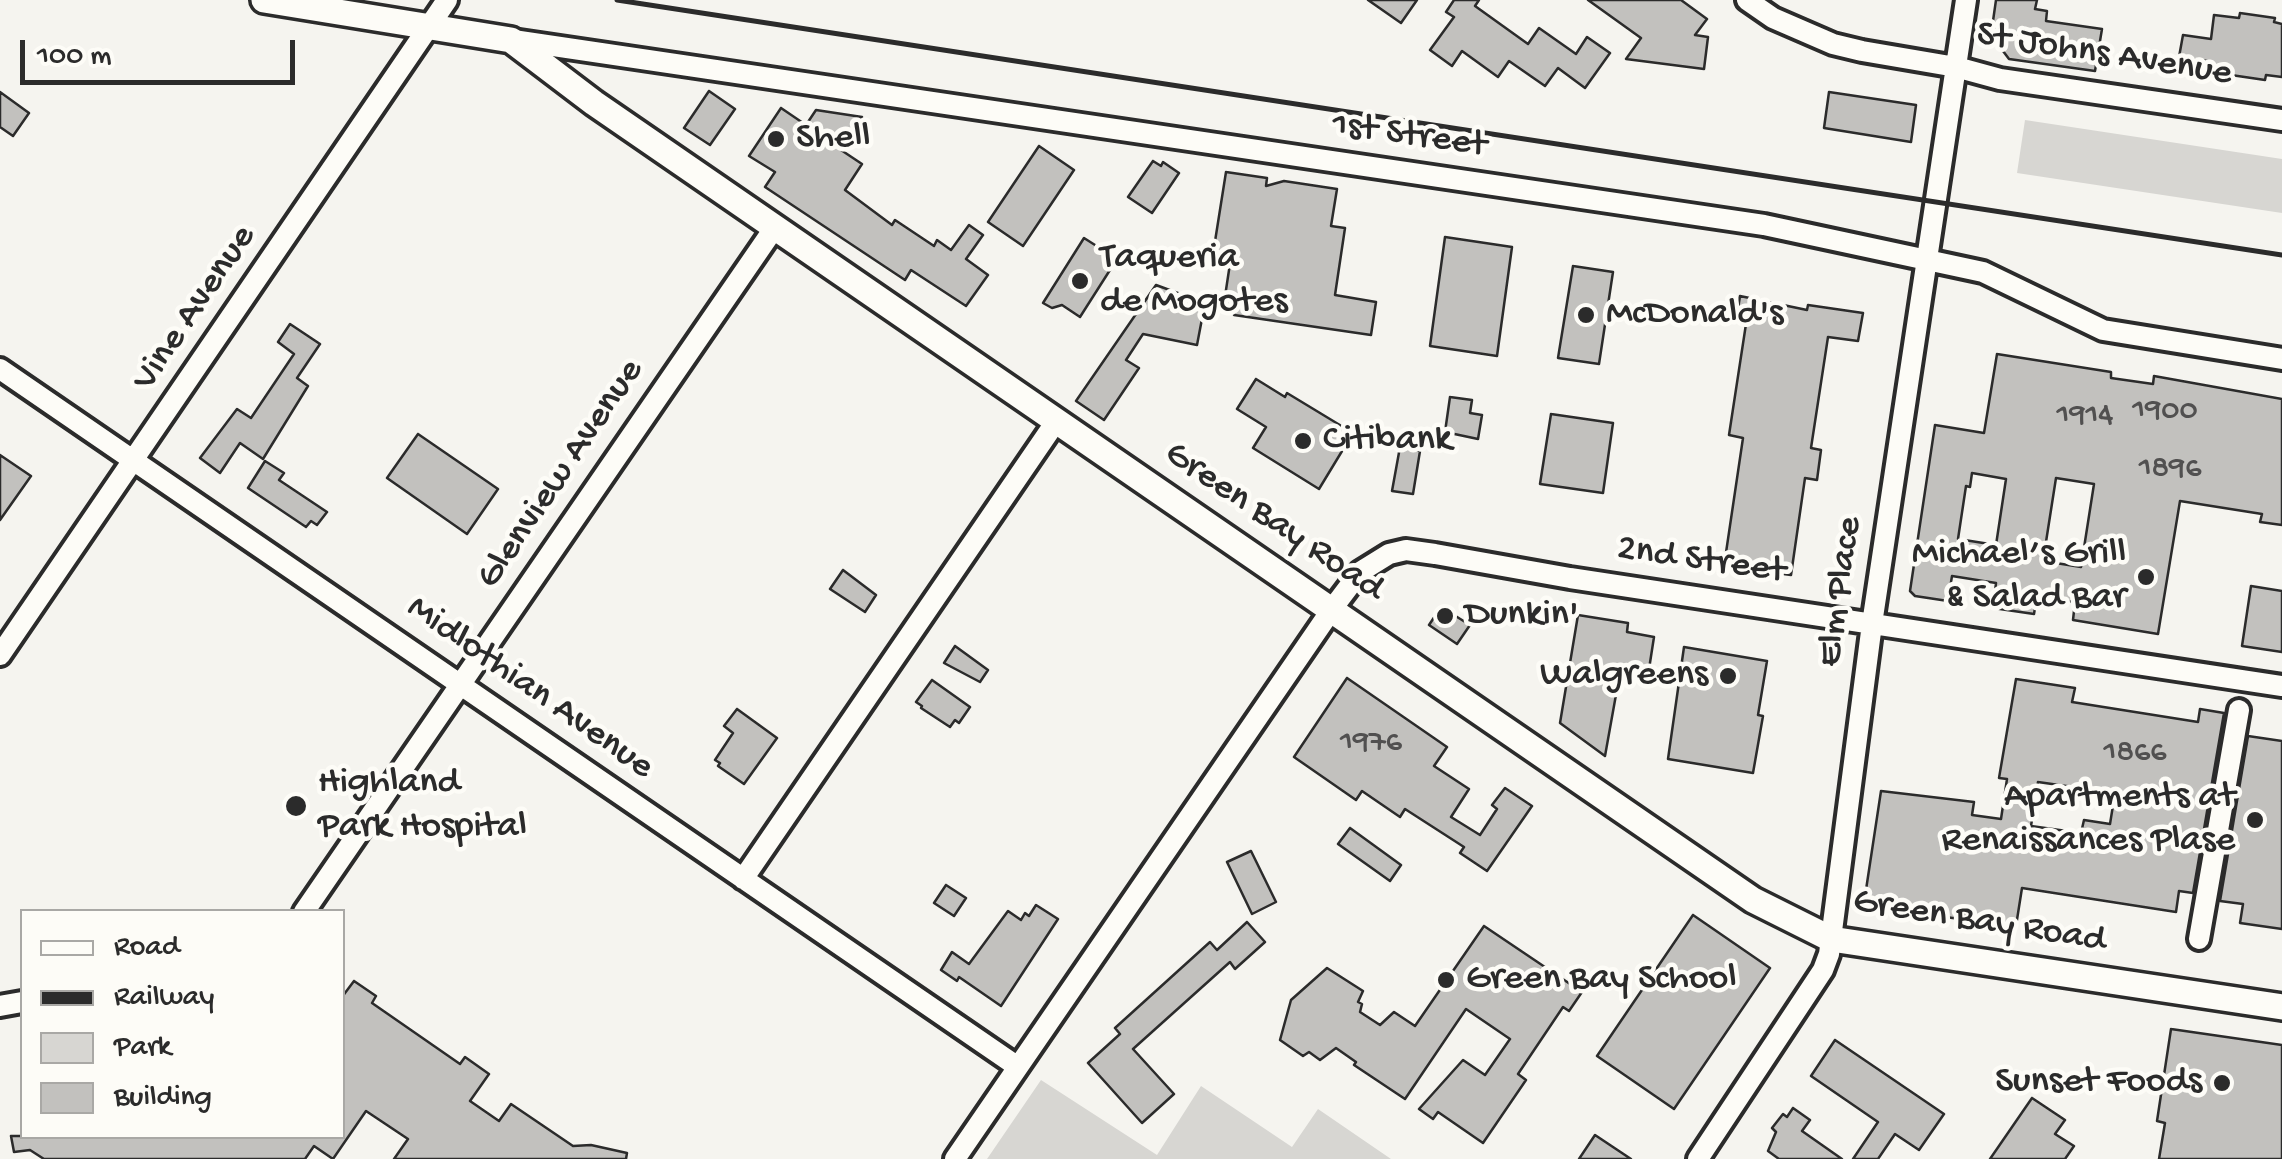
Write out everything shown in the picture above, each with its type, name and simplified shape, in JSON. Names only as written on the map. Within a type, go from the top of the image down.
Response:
[{"type":"main road","name":"Green Bay Road","points":[[264,0],[511,40],[594,103],[1752,900],[1831,939],[2282,1008]]},
{"type":"street","name":"Vine Avenue","points":[[0,655],[447,0]]},
{"type":"street","name":"St Johns Avenue","points":[[1747,0],[1773,18],[1833,44],[2016,82],[2282,120]]},
{"type":"street","name":"Elm Place","points":[[1698,1159],[1823,970],[1831,939],[1872,624],[1966,0]]},
{"type":"street","name":"1st Street","points":[[511,40],[1764,225],[1983,272],[2103,330],[2282,359]]},
{"type":"street","name":"Glenview Avenue","points":[[306,909],[775,227]]},
{"type":"street","name":"Midlothian Avenue","points":[[0,368],[1018,1067]]},
{"type":"street","points":[[742,878],[1057,420]]},
{"type":"street","name":"2nd Street","points":[[1332,609],[1360,572],[1376,559],[1406,550],[2282,686]]},
{"type":"street","points":[[956,1159],[1332,609]]},
{"type":"street","points":[[2200,938],[2240,710]]},
{"type":"green space","points":[[2025,120],[2282,159],[2282,213],[2017,173]]},
{"type":"green space","points":[[1041,1080],[1157,1155],[1201,1086],[1292,1147],[1318,1109],[1391,1159],[987,1159]]},
{"type":"building","points":[[1368,0],[1417,0],[1401,23]]},
{"type":"building","points":[[1454,0],[1479,0],[1475,6],[1528,44],[1539,28],[1576,54],[1587,37],[1610,53],[1585,88],[1558,68],[1545,86],[1509,61],[1498,77],[1462,51],[1452,66],[1430,50],[1454,17],[1446,12]]},
{"type":"building","points":[[1588,0],[1681,0],[1707,19],[1695,35],[1708,37],[1704,69],[1626,59],[1641,38]]},
{"type":"building","points":[[1996,0],[2037,0],[2035,9],[2047,11],[2046,21],[2102,29],[2095,71],[2009,59],[1991,35]]},
{"type":"building","points":[[2240,13],[2275,18],[2274,22],[2282,24],[2282,77],[2266,75],[2265,80],[2231,75],[2231,70],[2206,66],[2207,61],[2179,57],[2183,35],[2211,39],[2214,15],[2239,18]]},
{"type":"building","name":"Shell","points":[[709,91],[735,109],[710,145],[684,128]]},
{"type":"building","points":[[0,92],[29,113],[13,136],[0,127]]},
{"type":"building","points":[[1829,92],[1916,105],[1911,142],[1824,128]]},
{"type":"building","points":[[781,108],[806,125],[816,110],[862,117],[841,150],[862,164],[845,190],[892,225],[895,220],[934,246],[937,240],[951,250],[969,225],[983,235],[966,259],[988,275],[966,306],[911,270],[905,280],[765,187],[775,172],[749,156]]},
{"type":"building","points":[[1039,146],[1074,170],[1023,246],[988,222]]},
{"type":"building","points":[[1153,161],[1161,166],[1163,162],[1179,173],[1152,213],[1128,197]]},
{"type":"building","points":[[1226,172],[1267,178],[1266,186],[1284,181],[1337,189],[1331,226],[1345,228],[1335,295],[1376,302],[1371,335],[1234,315],[1235,305],[1224,303],[1231,257],[1213,254]]},
{"type":"building","points":[[1445,237],[1512,247],[1497,356],[1430,346]]},
{"type":"building","name":"Taqueria de Mogotes","points":[[1084,238],[1117,259],[1080,317],[1062,305],[1052,308],[1043,303]]},
{"type":"building","name":"McDonald's","points":[[1573,266],[1613,272],[1599,364],[1558,358]]},
{"type":"building","points":[[1156,285],[1205,303],[1197,345],[1143,334],[1126,360],[1139,368],[1104,420],[1076,401]]},
{"type":"building","points":[[1740,296],[1807,310],[1808,305],[1863,313],[1858,341],[1828,337],[1811,448],[1821,450],[1817,480],[1805,478],[1791,575],[1724,566],[1743,438],[1729,435],[1746,324],[1736,322]]},
{"type":"building","points":[[290,324],[320,344],[297,378],[308,386],[263,459],[240,443],[220,473],[200,458],[237,409],[251,418],[294,354],[278,342]]},
{"type":"building","points":[[1997,354],[2111,372],[2111,378],[2153,384],[2154,376],[2282,399],[2282,525],[2260,522],[2262,514],[2180,501],[2158,634],[2073,620],[2075,602],[2037,596],[2034,614],[1993,608],[1996,583],[1952,576],[1948,601],[1915,596],[1910,591],[1935,425],[1984,433]],"holes":[[[1972,473],[2006,479],[1996,545],[1958,539],[1966,486],[1970,487]],[[2056,478],[2094,484],[2081,567],[2043,561]]]},
{"type":"building","name":"Citibank","points":[[1256,379],[1353,433],[1319,489],[1253,448],[1266,427],[1237,409]]},
{"type":"building","points":[[1450,397],[1472,400],[1470,413],[1482,415],[1478,439],[1445,432]]},
{"type":"building","points":[[1551,414],[1613,423],[1603,493],[1540,484]]},
{"type":"building","points":[[418,434],[498,489],[467,534],[387,478]]},
{"type":"building","points":[[1400,447],[1420,451],[1413,494],[1392,491]]},
{"type":"building","points":[[0,455],[31,476],[0,520]]},
{"type":"building","points":[[265,461],[284,473],[279,480],[327,512],[317,525],[311,521],[306,527],[248,488]]},
{"type":"building","points":[[843,570],[876,595],[865,612],[830,589]]},
{"type":"building","points":[[2251,586],[2282,591],[2282,652],[2242,646]]},
{"type":"building","name":"Dunkin'","points":[[1441,607],[1470,625],[1457,644],[1429,625]]},
{"type":"building","points":[[1578,615],[1628,623],[1627,632],[1654,637],[1647,682],[1619,678],[1605,756],[1560,723]]},
{"type":"building","points":[[955,646],[988,670],[980,682],[944,663]]},
{"type":"building","name":"Walgreens","points":[[1684,647],[1767,661],[1753,773],[1668,759]]},
{"type":"building","points":[[1347,678],[1447,747],[1434,766],[1469,789],[1451,817],[1480,835],[1497,809],[1492,805],[1505,788],[1532,806],[1487,871],[1460,853],[1464,847],[1405,809],[1400,817],[1362,791],[1356,800],[1294,757]]},
{"type":"building","points":[[2016,679],[2075,688],[2072,702],[2198,722],[2200,709],[2224,713],[2193,893],[2179,891],[2176,912],[2022,888],[2016,926],[1864,903],[1881,791],[1974,802],[1972,815],[2001,819],[2007,779],[1999,778]],"holes":[[[2038,782],[2115,793],[2110,824],[2084,820],[2081,833],[2031,826]]]},
{"type":"building","points":[[932,680],[970,707],[959,723],[955,720],[950,727],[916,702]]},
{"type":"building","points":[[737,709],[777,738],[744,784],[715,760],[733,733],[724,726]]},
{"type":"building","name":"Apartments at Renaissances Plase","points":[[2248,736],[2282,741],[2282,929],[2240,923],[2243,904],[2220,901]]},
{"type":"building","points":[[1350,828],[1401,865],[1390,881],[1338,844]]},
{"type":"building","points":[[1251,851],[1276,902],[1252,914],[1227,862]]},
{"type":"building","points":[[946,885],[966,898],[954,916],[934,903]]},
{"type":"building","points":[[1036,905],[1058,919],[1001,1006],[959,977],[957,981],[941,970],[952,952],[969,964],[1008,911],[1021,920]]},
{"type":"building","points":[[1693,915],[1770,968],[1674,1109],[1597,1056]]},
{"type":"building","points":[[1247,922],[1265,942],[1235,969],[1230,962],[1133,1049],[1174,1094],[1142,1123],[1088,1063],[1120,1034],[1115,1028],[1210,942],[1217,950]]},
{"type":"building","name":"Green Bay School","points":[[1484,926],[1582,992],[1569,1011],[1563,1007],[1518,1074],[1526,1080],[1483,1143],[1438,1112],[1433,1119],[1419,1109],[1463,1060],[1485,1075],[1510,1039],[1466,1009],[1405,1099],[1336,1048],[1320,1060],[1309,1052],[1303,1056],[1280,1040],[1291,1000],[1327,968],[1363,991],[1358,1002],[1362,1004],[1360,1012],[1380,1025],[1394,1012],[1415,1026]]},
{"type":"building","points":[[354,981],[376,996],[372,1003],[460,1064],[465,1057],[489,1074],[470,1101],[499,1121],[511,1104],[573,1146],[591,1145],[627,1153],[626,1159],[394,1159],[408,1139],[366,1111],[333,1159],[314,1146],[305,1159],[44,1159],[30,1150],[14,1152],[11,1136],[345,1139],[345,993]]},
{"type":"building","name":"Sunset Foods","points":[[2171,1029],[2282,1045],[2282,1159],[2159,1159],[2165,1123],[2157,1121]]},
{"type":"building","points":[[1835,1040],[1944,1114],[1919,1150],[1895,1134],[1878,1159],[1853,1159],[1878,1122],[1811,1076]]},
{"type":"building","points":[[2032,1098],[2065,1120],[2055,1134],[2074,1146],[2065,1159],[1990,1159]]},
{"type":"building","points":[[1793,1108],[1810,1120],[1802,1131],[1842,1159],[1779,1159],[1768,1151],[1776,1132],[1772,1128]]},
{"type":"building","points":[[1595,1135],[1631,1159],[1579,1159]]},
{"type":"railway","points":[[617,0],[2282,255]]},
{"type":"place","name":"Shell","points":[[776,139]]},
{"type":"place","name":"Taqueria de Mogotes","points":[[1080,281]]},
{"type":"place","name":"McDonald's","points":[[1586,315]]},
{"type":"place","name":"Citibank","points":[[1303,441]]},
{"type":"place","name":"Michael’s Grill & Salad Bar","points":[[2146,577]]},
{"type":"place","name":"Dunkin'","points":[[1445,616]]},
{"type":"place","name":"Walgreens","points":[[1728,676]]},
{"type":"place","name":"Highland Park Hospital","points":[[296,806]]},
{"type":"place","name":"Apartments at Renaissances Plase","points":[[2255,820]]},
{"type":"place","name":"Green Bay School","points":[[1446,980]]},
{"type":"place","name":"Sunset Foods","points":[[2222,1083]]}]
